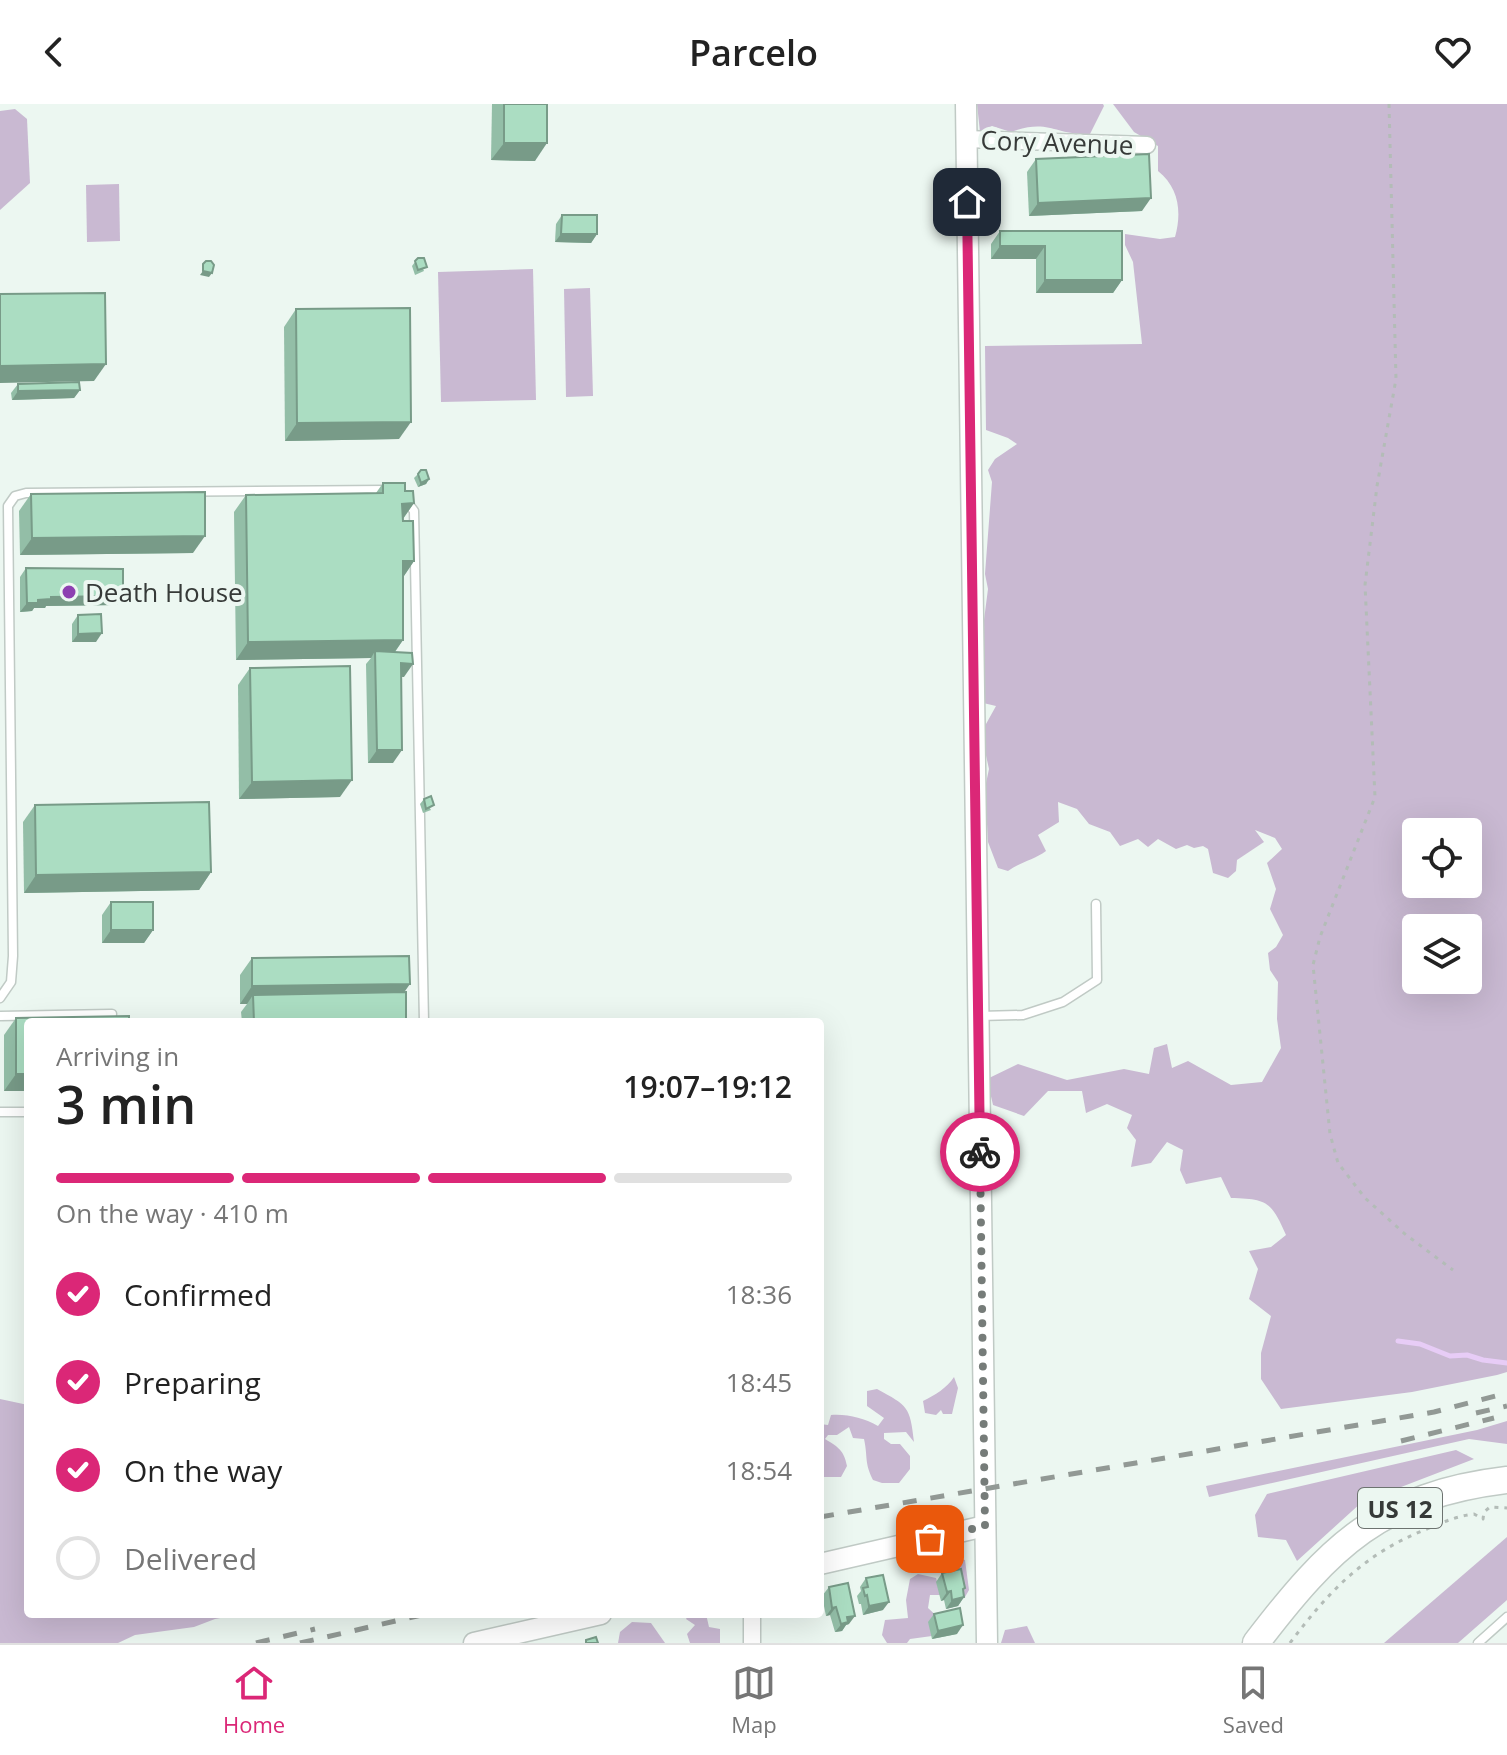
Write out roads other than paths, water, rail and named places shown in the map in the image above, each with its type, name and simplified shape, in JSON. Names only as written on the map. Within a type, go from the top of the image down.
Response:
[{"type":"main road","name":"US 12","points":[[1256,1643],[1311,1574],[1368,1525],[1403,1506],[1439,1492],[1507,1480]]},
{"type":"street","points":[[966,104],[985,1643]]},
{"type":"street","name":"Cory Avenue","points":[[966,139],[1147,145]]},
{"type":"street","points":[[824,1563],[985,1526]]},
{"type":"street","points":[[474,1643],[520,1638],[588,1618]]},
{"type":"street","points":[[752,1618],[752,1643]]},
{"type":"lane","points":[[0,998],[11,982],[13,956],[8,506],[15,496],[26,493],[392,490],[407,500],[414,511],[424,1018]]},
{"type":"lane","points":[[978,1016],[1023,1015],[1063,1002],[1097,980],[1096,904]]},
{"type":"lane","points":[[94,1018],[112,1014]]},
{"type":"lane","points":[[0,1016],[44,1018]]},
{"type":"lane","points":[[0,1112],[24,1112]]},
{"type":"lane","points":[[1478,1643],[1507,1617]]},
{"type":"waterway","points":[[1398,1341],[1420,1344],[1450,1356],[1467,1355],[1507,1363]]},
{"type":"railway","points":[[824,1516],[1434,1412],[1507,1393]]},
{"type":"railway","points":[[1476,1413],[1507,1406]]},
{"type":"railway","points":[[1401,1441],[1494,1418]]},
{"type":"railway","points":[[300,1643],[409,1618]]},
{"type":"railway","points":[[256,1643],[315,1629]]},
{"type":"place","name":"Death House","points":[[69,592]]}]
